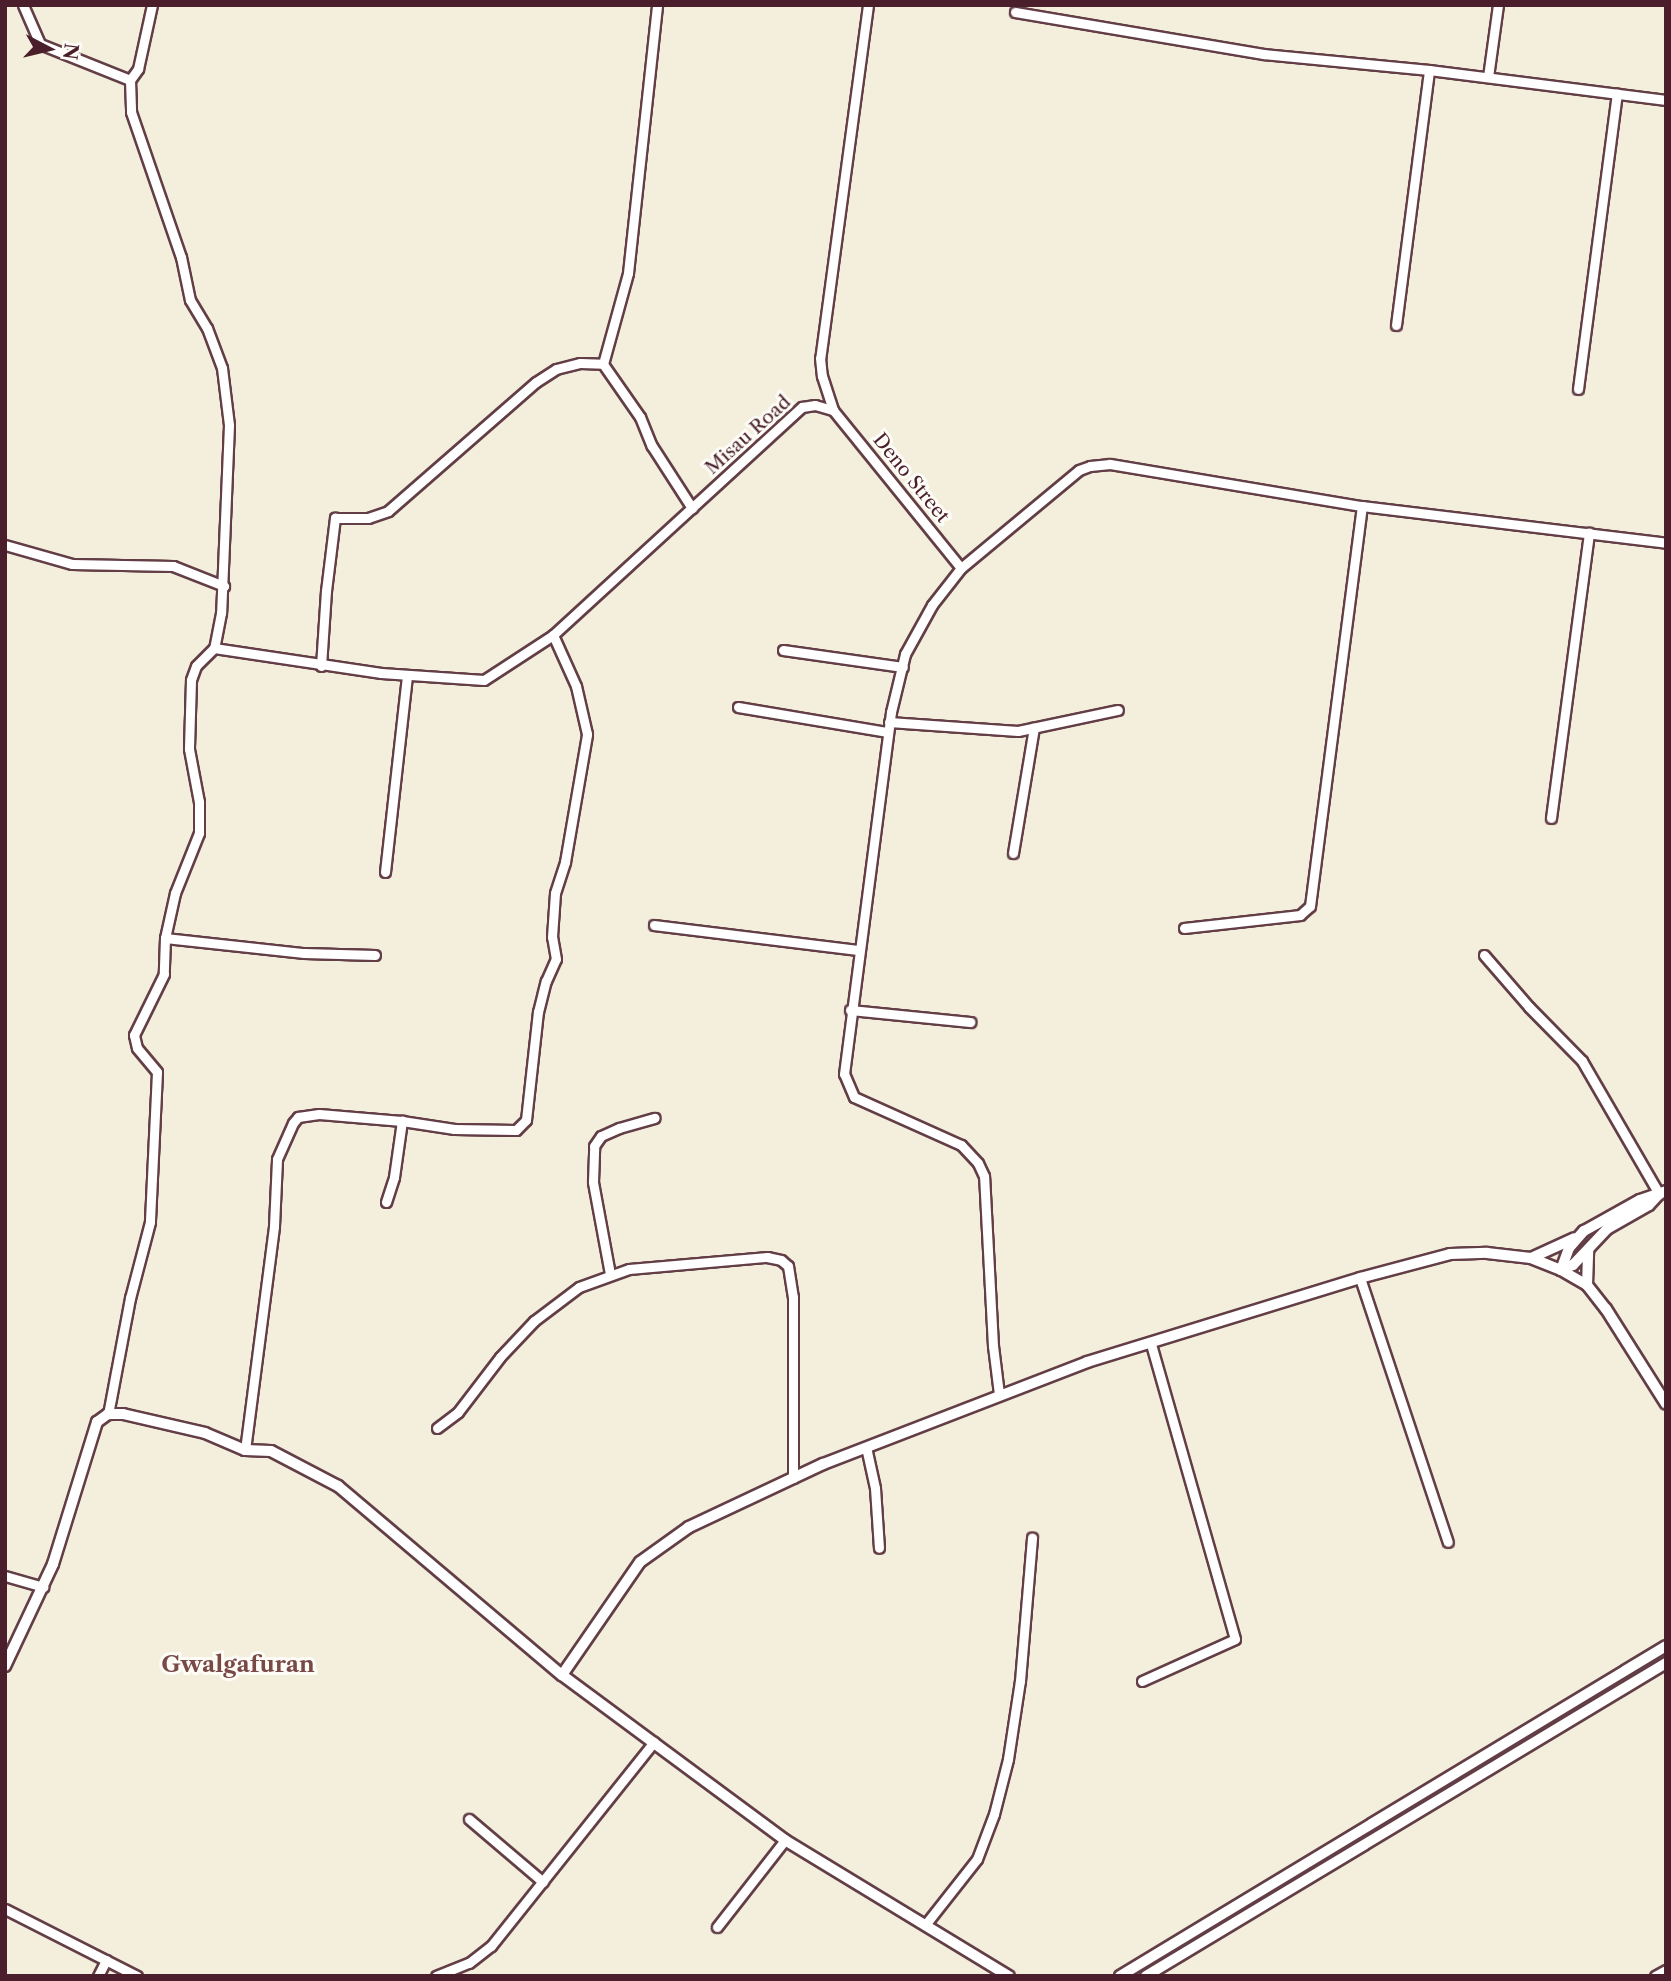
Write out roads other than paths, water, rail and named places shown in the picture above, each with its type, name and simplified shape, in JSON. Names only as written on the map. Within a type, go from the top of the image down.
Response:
[{"type":"street","points":[[23,5],[40,44],[131,80]]},
{"type":"street","points":[[108,1414],[130,1298],[150,1222],[157,1072],[137,1048],[134,1035],[164,974],[165,938],[175,893],[194,847],[200,819],[189,749],[191,680],[196,666],[214,648],[224,586],[229,425],[222,368],[207,328],[190,300],[181,257],[131,112],[131,80],[138,69],[152,5]]},
{"type":"street","points":[[603,364],[628,273],[657,5]]},
{"type":"street","points":[[833,410],[822,376],[820,358],[869,5]]},
{"type":"street","points":[[1488,77],[1498,5]]},
{"type":"street","points":[[1015,12],[1263,54],[1429,69],[1666,100]]},
{"type":"street","points":[[1396,325],[1429,69]]},
{"type":"street","points":[[1578,389],[1617,94]]},
{"type":"street","points":[[321,666],[335,518],[368,518],[388,511],[556,369],[580,363],[603,364]]},
{"type":"street","points":[[603,364],[640,417],[652,446],[692,508]]},
{"type":"street","name":"Misau Road","points":[[214,648],[321,666],[484,680],[553,635],[802,407],[815,405],[833,410]]},
{"type":"street","name":"Deno Street","points":[[833,410],[961,568]]},
{"type":"street","points":[[999,1394],[993,1346],[984,1176],[978,1163],[961,1145],[855,1097],[844,1074],[850,1010],[889,727],[912,637],[932,605],[961,568],[1079,470],[1110,464],[1362,506],[1666,543]]},
{"type":"street","points":[[1184,928],[1300,915],[1310,906],[1362,506]]},
{"type":"street","points":[[1551,818],[1588,533]]},
{"type":"street","points":[[5,545],[72,564],[173,566],[224,586]]},
{"type":"street","points":[[245,1450],[274,1226],[277,1158],[287,1130],[298,1117],[308,1114],[402,1121],[454,1129],[516,1130],[526,1119],[538,1012],[545,981],[555,959],[552,937],[555,893],[565,862],[587,734],[576,685],[553,635]]},
{"type":"street","points":[[783,650],[903,667]]},
{"type":"street","points":[[385,872],[407,675]]},
{"type":"street","points":[[738,707],[889,727],[1018,732],[1118,710]]},
{"type":"street","points":[[1013,853],[1034,728]]},
{"type":"street","points":[[654,925],[859,950]]},
{"type":"street","points":[[165,938],[304,953],[375,955]]},
{"type":"street","points":[[1484,955],[1529,1007],[1582,1061],[1662,1192]]},
{"type":"street","points":[[850,1010],[970,1023]]},
{"type":"street","points":[[610,1275],[593,1182],[594,1146],[601,1136],[655,1118]]},
{"type":"street","points":[[386,1202],[394,1177],[402,1121]]},
{"type":"street","points":[[1531,1258],[1577,1237],[1597,1222],[1640,1199],[1662,1192]]},
{"type":"street","points":[[1561,1270],[1573,1265],[1607,1229],[1649,1205],[1662,1192]]},
{"type":"street","points":[[1561,1270],[1565,1255],[1577,1237]]},
{"type":"street","points":[[1587,1285],[1588,1250]]},
{"type":"street","points":[[562,1675],[640,1562],[689,1527],[866,1447],[1087,1362],[1360,1278],[1450,1254],[1487,1253],[1531,1258],[1561,1270],[1587,1285],[1606,1309],[1666,1404]]},
{"type":"street","points":[[437,1428],[458,1412],[500,1357],[534,1321],[579,1287],[610,1275],[673,1263],[767,1257],[781,1260],[788,1266],[793,1297],[793,1478]]},
{"type":"street","points":[[1360,1278],[1448,1542]]},
{"type":"street","points":[[1142,1681],[1235,1639],[1151,1344]]},
{"type":"street","points":[[5,1666],[53,1564],[97,1422],[108,1414],[123,1414],[205,1433],[245,1450],[271,1451],[338,1486],[562,1675],[785,1840],[1009,1976]]},
{"type":"street","points":[[866,1447],[875,1488],[879,1548]]},
{"type":"street","points":[[925,1925],[977,1859],[994,1814],[1008,1759],[1020,1681],[1032,1537]]},
{"type":"street","points":[[5,1576],[43,1587]]},
{"type":"street","points":[[1120,1976],[1666,1646]]},
{"type":"street","points":[[1146,1976],[1666,1663]]},
{"type":"street","points":[[1610,1679],[1617,1692]]},
{"type":"street","points":[[436,1976],[481,1955],[543,1882],[654,1742]]},
{"type":"street","points":[[469,1819],[543,1882]]},
{"type":"street","points":[[717,1927],[785,1840]]},
{"type":"street","points":[[5,1909],[137,1976]]},
{"type":"street","points":[[98,1976],[106,1960]]},
{"type":"street","points":[[1655,1976],[1666,1970]]},
{"type":"district","name":"Gwalgafuran","points":[[238,1664]]}]
